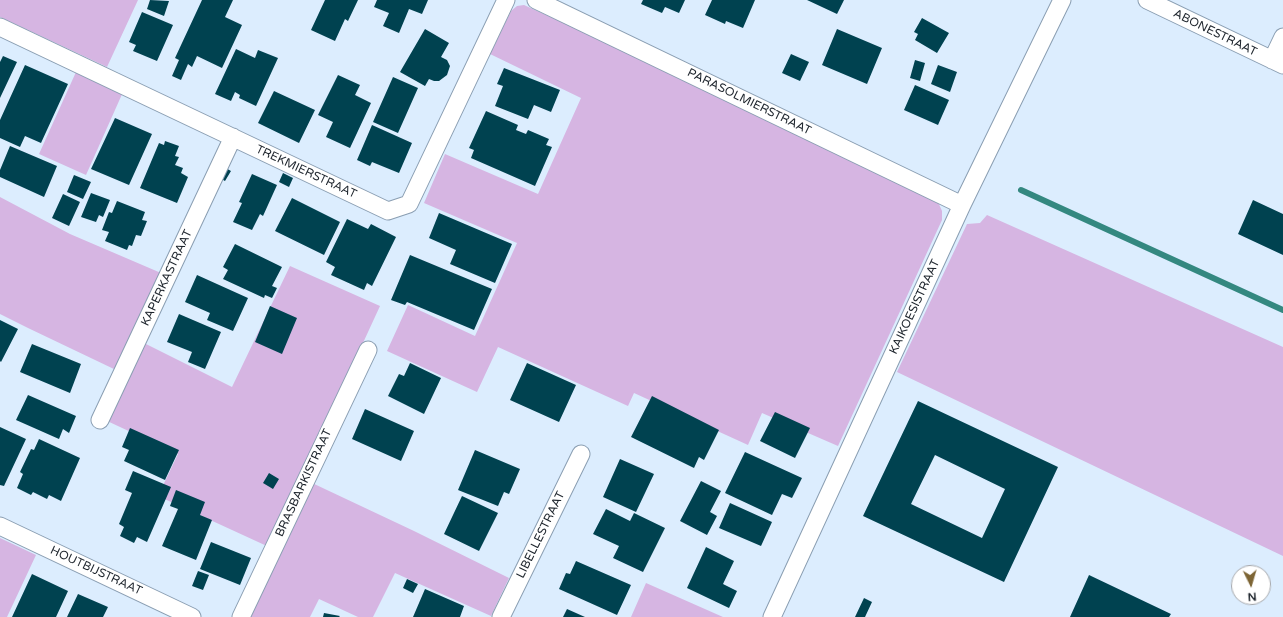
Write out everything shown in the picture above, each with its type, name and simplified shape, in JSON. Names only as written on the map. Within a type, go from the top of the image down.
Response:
[{"type":"street","name":"TREKMIERSTRAAT","points":[[0,27],[388,211],[409,204],[506,0]]},
{"type":"street","name":"PARASOLMIERSTRAAT","points":[[536,0],[962,205]]},
{"type":"street","name":"KAIKOESISTRAAT","points":[[772,617],[962,205],[1062,0]]},
{"type":"street","name":"ABONESTRAAT","points":[[1147,0],[1278,62]]},
{"type":"street","points":[[1278,62],[1283,37]]},
{"type":"street","name":"KAPERKASTRAAT","points":[[100,420],[233,137]]},
{"type":"street","name":"BRASBARKISTRAAT","points":[[241,617],[368,350]]},
{"type":"street","name":"LIBELLESTRAAT","points":[[501,617],[581,454]]},
{"type":"street","name":"HOUTBIJSTRAAT","points":[[0,526],[192,617]]},
{"type":"shaded area","points":[[0,0],[138,0],[107,67],[0,17]]},
{"type":"shaded area","points":[[524,5],[608,43],[938,202],[942,211],[942,220],[838,446],[762,413],[748,445],[634,393],[628,406],[498,347],[477,392],[387,351],[408,305],[475,336],[517,243],[424,203],[445,154],[538,194],[581,98],[490,54],[511,11],[517,6]]},
{"type":"shaded area","points":[[76,72],[123,92],[86,175],[39,154]]},
{"type":"shaded area","points":[[0,197],[70,234],[161,273],[116,370],[0,314]]},
{"type":"shaded area","points":[[987,215],[1283,347],[1283,556],[897,372],[967,224],[980,223]]},
{"type":"shaded area","points":[[290,266],[380,306],[269,547],[158,496],[178,454],[105,420],[142,342],[232,387]]},
{"type":"shaded area","points":[[310,482],[509,578],[491,616],[395,573],[373,617],[358,617],[319,599],[310,617],[247,617]]},
{"type":"shaded area","points":[[0,538],[36,555],[7,617],[0,617]]},
{"type":"shaded area","points":[[646,583],[723,617],[631,617]]},
{"type":"building","points":[[150,0],[169,1],[164,16],[147,9]]},
{"type":"building","points":[[202,0],[233,0],[225,17],[242,25],[222,68],[197,56],[192,67],[188,64],[181,80],[172,76],[179,60],[175,58]]},
{"type":"building","points":[[325,0],[358,0],[348,21],[345,19],[335,41],[311,30]]},
{"type":"building","points":[[377,0],[428,0],[422,14],[409,9],[399,33],[383,26],[389,13],[374,7]]},
{"type":"building","points":[[643,0],[685,0],[679,13],[665,7],[662,13],[641,4]]},
{"type":"building","points":[[712,0],[755,0],[743,28],[726,21],[725,24],[705,15]]},
{"type":"building","points":[[807,0],[844,0],[837,14]]},
{"type":"building","points":[[142,12],[173,25],[157,61],[133,51],[136,45],[129,42]]},
{"type":"building","points":[[922,18],[949,33],[937,53],[915,40],[918,34],[914,32]]},
{"type":"building","points":[[425,29],[449,43],[441,57],[447,60],[450,66],[447,75],[439,81],[429,79],[425,86],[400,72]]},
{"type":"building","points":[[837,29],[882,48],[867,84],[822,65]]},
{"type":"building","points":[[236,49],[255,58],[258,50],[278,58],[256,106],[239,98],[240,95],[235,92],[231,101],[215,94]]},
{"type":"building","points":[[791,54],[809,62],[800,81],[782,73]]},
{"type":"building","points":[[3,56],[17,62],[0,98],[0,62]]},
{"type":"building","points":[[915,60],[925,63],[920,81],[910,78]]},
{"type":"building","points":[[25,65],[68,84],[41,143],[25,136],[20,147],[0,138],[0,120]]},
{"type":"building","points":[[938,65],[957,72],[950,92],[931,84]]},
{"type":"building","points":[[504,68],[560,90],[551,112],[534,105],[528,119],[495,106],[503,86],[497,84]]},
{"type":"building","points":[[338,75],[360,85],[355,95],[371,103],[350,148],[326,137],[333,122],[318,115]]},
{"type":"building","points":[[393,77],[418,88],[398,133],[373,122]]},
{"type":"building","points":[[915,85],[949,100],[938,125],[904,110]]},
{"type":"building","points":[[274,91],[315,110],[299,143],[258,123]]},
{"type":"building","points":[[486,111],[518,125],[516,130],[526,134],[528,130],[549,139],[546,145],[552,147],[535,186],[471,158],[474,150],[469,148]]},
{"type":"building","points":[[115,118],[152,134],[129,185],[91,169]]},
{"type":"building","points":[[372,125],[412,143],[399,173],[372,162],[370,166],[357,160]]},
{"type":"building","points":[[165,141],[179,146],[175,156],[179,157],[175,165],[183,168],[181,173],[188,177],[177,203],[140,188],[159,143],[164,145]]},
{"type":"building","points":[[10,146],[57,166],[44,197],[0,177],[0,170]]},
{"type":"building","points":[[222,166],[231,171],[225,181],[216,176]]},
{"type":"building","points":[[283,173],[293,178],[289,187],[279,182]]},
{"type":"building","points":[[252,174],[277,185],[263,216],[260,214],[252,230],[233,222],[242,203],[239,202]]},
{"type":"building","points":[[74,175],[91,182],[83,199],[67,192]]},
{"type":"building","points":[[91,193],[110,200],[103,217],[99,215],[96,222],[81,217]]},
{"type":"building","points":[[63,194],[80,202],[69,226],[52,218]]},
{"type":"building","points":[[292,198],[340,222],[324,255],[275,231]]},
{"type":"building","points":[[1253,200],[1283,214],[1283,255],[1238,234]]},
{"type":"building","points":[[117,201],[145,212],[142,220],[147,221],[141,236],[136,235],[132,246],[129,245],[127,250],[105,241],[109,232],[102,230],[109,212],[112,213]]},
{"type":"building","points":[[439,213],[512,244],[495,283],[450,264],[456,250],[429,238]]},
{"type":"building","points":[[347,219],[368,229],[371,224],[396,237],[372,286],[367,283],[364,290],[331,275],[335,267],[326,262]]},
{"type":"building","points":[[235,244],[282,267],[272,286],[277,288],[272,298],[265,295],[264,298],[223,279],[228,270],[223,267]]},
{"type":"building","points":[[410,255],[492,289],[474,330],[407,302],[405,305],[391,300]]},
{"type":"building","points":[[197,275],[248,298],[233,331],[207,320],[210,313],[185,302]]},
{"type":"building","points":[[270,306],[297,318],[282,354],[255,342]]},
{"type":"building","points":[[179,314],[221,332],[205,369],[188,362],[192,352],[167,342]]},
{"type":"building","points":[[0,320],[18,329],[1,362],[0,361]]},
{"type":"building","points":[[32,344],[81,364],[70,393],[20,372]]},
{"type":"building","points":[[410,363],[441,378],[424,414],[388,396],[399,374],[404,376]]},
{"type":"building","points":[[527,363],[576,385],[559,422],[510,400]]},
{"type":"building","points":[[28,395],[76,416],[69,433],[63,429],[59,439],[16,420]]},
{"type":"building","points":[[652,396],[719,430],[704,460],[699,457],[694,468],[631,437]]},
{"type":"building","points":[[918,401],[1058,467],[1004,582],[863,516]],"holes":[[[935,455],[1005,489],[982,538],[911,504]]]},
{"type":"building","points":[[365,409],[414,431],[401,461],[352,439]]},
{"type":"building","points":[[775,412],[810,428],[795,458],[760,441]]},
{"type":"building","points":[[0,427],[26,439],[4,486],[0,485]]},
{"type":"building","points":[[130,428],[179,450],[165,480],[124,461],[129,450],[122,447]]},
{"type":"building","points":[[39,439],[80,458],[61,501],[49,495],[47,499],[33,492],[31,495],[17,488],[23,474],[20,472],[31,449],[34,450]]},
{"type":"building","points":[[475,450],[520,469],[509,494],[504,492],[498,506],[458,490]]},
{"type":"building","points":[[745,452],[802,478],[792,498],[782,494],[772,515],[725,493]]},
{"type":"building","points":[[620,459],[654,474],[636,512],[603,497]]},
{"type":"building","points":[[133,471],[171,487],[147,542],[137,537],[134,543],[120,536],[124,527],[119,524],[132,493],[125,490]]},
{"type":"building","points":[[269,473],[279,479],[273,489],[263,483]]},
{"type":"building","points":[[701,481],[721,491],[710,512],[717,516],[707,535],[680,521]]},
{"type":"building","points":[[176,490],[205,502],[200,515],[212,520],[196,560],[162,546],[178,509],[170,506]]},
{"type":"building","points":[[462,496],[498,513],[479,551],[444,534]]},
{"type":"building","points":[[730,503],[772,522],[761,546],[719,528]]},
{"type":"building","points":[[606,509],[630,521],[634,513],[665,528],[643,572],[613,558],[619,546],[593,534]]},
{"type":"building","points":[[211,542],[251,558],[240,585],[200,569]]},
{"type":"building","points":[[706,547],[734,561],[723,584],[737,591],[729,608],[687,588]]},
{"type":"building","points":[[576,561],[631,585],[617,615],[559,589],[566,573],[570,574]]},
{"type":"building","points":[[198,571],[209,575],[203,590],[192,586]]},
{"type":"building","points":[[32,574],[68,591],[56,617],[12,617]]},
{"type":"building","points":[[1089,575],[1171,614],[1169,617],[1070,617]]},
{"type":"building","points":[[407,579],[418,584],[413,593],[403,588]]},
{"type":"building","points":[[425,589],[464,606],[460,617],[413,617]]},
{"type":"building","points":[[78,594],[108,607],[103,617],[67,617]]},
{"type":"building","points":[[864,598],[872,602],[865,617],[855,617]]},
{"type":"building","points":[[567,609],[585,617],[563,617]]},
{"type":"building","points":[[324,613],[340,616],[323,617]]},
{"type":"waterway","points":[[1021,190],[1283,310]]}]
